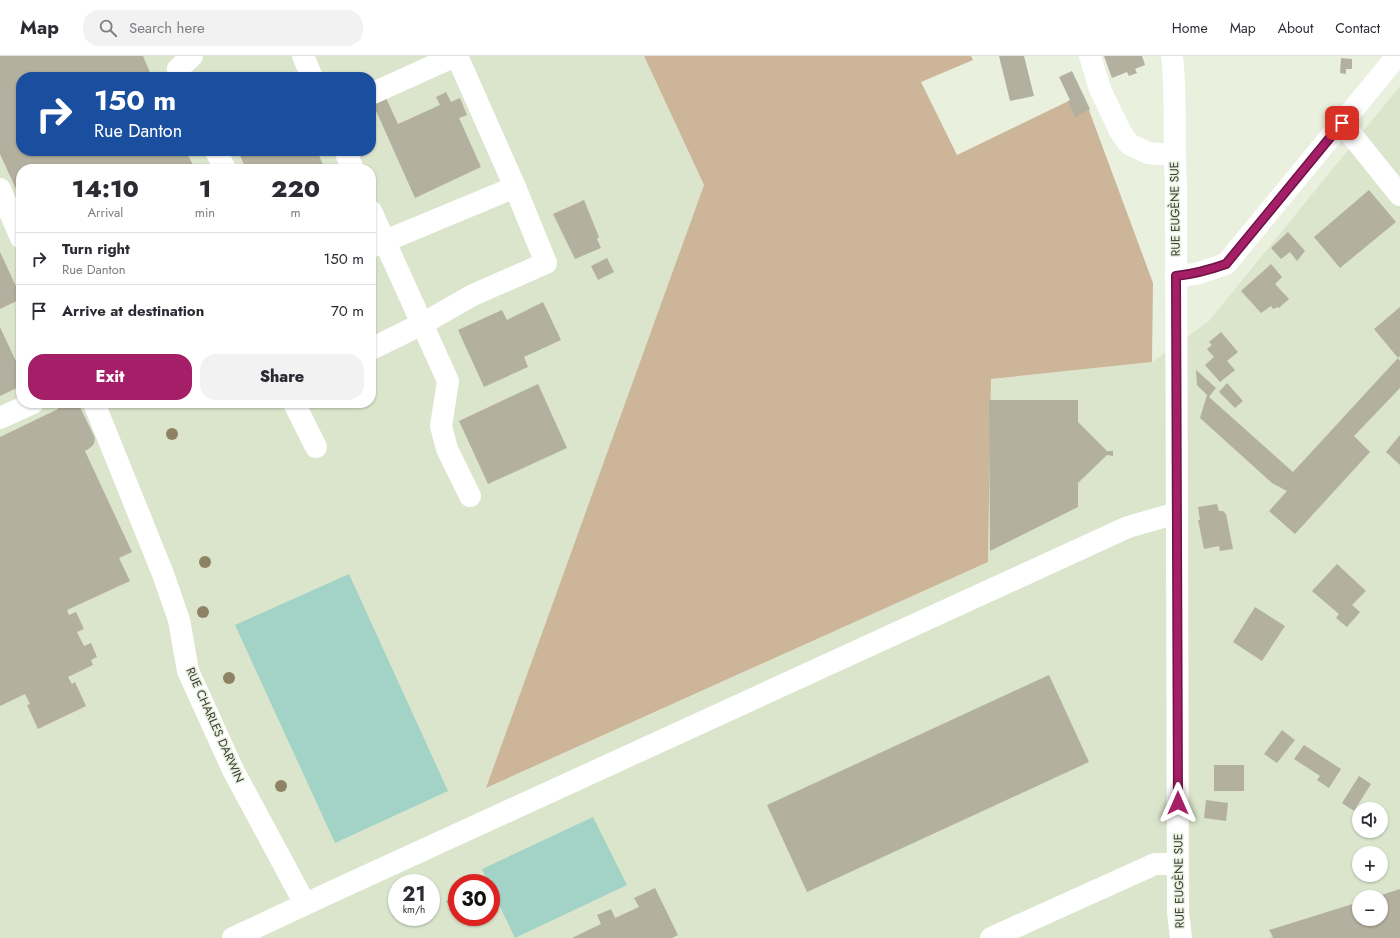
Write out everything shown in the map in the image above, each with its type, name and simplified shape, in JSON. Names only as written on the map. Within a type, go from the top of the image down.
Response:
[{"type":"street","points":[[303,56],[310,72]]},
{"type":"street","points":[[376,92],[456,56],[515,187],[546,263],[473,295],[422,324],[376,347]]},
{"type":"street","points":[[1090,56],[1100,89],[1120,131],[1129,144],[1148,153],[1174,155]]},
{"type":"street","name":"RUE EUGÈNE SUE","points":[[1172,56],[1174,71],[1174,155],[1176,183],[1178,912],[1180,938]]},
{"type":"street","points":[[1176,276],[1196,274],[1226,264],[1397,56]]},
{"type":"street","points":[[1342,123],[1400,195]]},
{"type":"street","points":[[470,496],[447,449],[441,426],[448,381],[422,324],[378,244],[515,187]]},
{"type":"street","points":[[0,189],[16,226]]},
{"type":"street","points":[[0,418],[22,408]]},
{"type":"street","name":"RUE CHARLES DARWIN","points":[[96,408],[163,574],[179,620],[188,671],[234,770],[305,904]]},
{"type":"street","points":[[296,408],[316,447]]},
{"type":"street","points":[[234,938],[305,904],[1128,527],[1177,513]]},
{"type":"street","points":[[991,938],[1155,864],[1178,864]]},
{"type":"shaded area","points":[[0,56],[644,56],[704,185],[487,788],[988,562],[991,379],[1152,362],[1209,321],[1400,86],[1400,938],[0,938]]},
{"type":"shaded area","points":[[644,56],[971,56],[973,60],[921,82],[957,155],[1083,94],[1153,283],[1152,362],[991,379],[988,562],[486,788],[704,185]]},
{"type":"water","points":[[349,574],[448,791],[335,843],[235,625]]},
{"type":"water","points":[[593,817],[627,885],[515,938],[500,907],[500,874],[484,874],[482,869]]},
{"type":"building","points":[[0,56],[143,56],[150,72],[16,72],[16,156],[188,156],[192,164],[16,164],[16,189],[0,154]]},
{"type":"building","points":[[999,56],[1024,56],[1034,96],[1010,101]]},
{"type":"building","points":[[1104,56],[1142,56],[1145,65],[1135,69],[1137,73],[1129,76],[1127,72],[1112,78]]},
{"type":"building","points":[[1341,58],[1352,59],[1352,69],[1346,69],[1346,74],[1340,73]]},
{"type":"building","points":[[1072,71],[1090,109],[1075,117],[1068,101],[1070,100],[1059,77]]},
{"type":"building","points":[[446,92],[451,102],[460,98],[467,115],[459,118],[481,167],[415,198],[376,111],[376,103],[386,98],[398,124],[440,105],[436,97]]},
{"type":"building","points":[[240,156],[319,156],[323,164],[244,164]]},
{"type":"building","points":[[1369,190],[1396,222],[1340,268],[1314,237]]},
{"type":"building","points":[[584,200],[599,237],[597,239],[601,248],[575,259],[553,214]]},
{"type":"building","points":[[1288,232],[1305,251],[1297,261],[1290,252],[1281,259],[1271,248]]},
{"type":"building","points":[[0,252],[16,286],[16,301],[0,309]]},
{"type":"building","points":[[607,258],[614,272],[598,280],[591,266]]},
{"type":"building","points":[[1271,264],[1282,277],[1275,284],[1289,299],[1279,308],[1273,309],[1271,306],[1261,313],[1241,291]]},
{"type":"building","points":[[543,302],[561,340],[524,357],[528,367],[484,387],[458,330],[502,310],[507,320]]},
{"type":"building","points":[[1400,307],[1400,356],[1398,358],[1374,329]]},
{"type":"building","points":[[0,327],[16,361],[16,388],[0,396]]},
{"type":"building","points":[[1221,332],[1238,352],[1227,361],[1235,370],[1220,382],[1205,365],[1214,357],[1207,349],[1212,345],[1209,342]]},
{"type":"building","points":[[1398,358],[1400,361],[1400,388],[1354,436],[1370,452],[1295,534],[1269,511],[1287,491],[1272,483],[1200,418],[1207,395],[1197,385],[1196,370],[1216,388],[1209,397],[1293,472]]},
{"type":"building","points":[[1227,383],[1243,401],[1235,408],[1219,392]]},
{"type":"building","points":[[538,384],[567,448],[488,484],[459,421]]},
{"type":"building","points":[[989,400],[1078,400],[1078,422],[1107,451],[1113,451],[1113,456],[1107,455],[1078,483],[1078,507],[990,551]]},
{"type":"building","points":[[80,408],[95,438],[94,444],[85,451],[132,552],[119,558],[130,581],[67,610],[69,615],[76,612],[84,629],[77,632],[84,646],[91,643],[97,657],[91,660],[93,665],[68,677],[72,684],[75,682],[86,706],[38,729],[27,705],[30,704],[25,694],[0,706],[0,437],[58,409]]},
{"type":"building","points":[[1400,435],[1400,465],[1386,452]]},
{"type":"building","points":[[1217,504],[1219,511],[1223,511],[1226,514],[1233,549],[1220,551],[1219,546],[1204,549],[1198,520],[1200,520],[1198,507]]},
{"type":"building","points":[[1337,564],[1366,591],[1352,605],[1360,612],[1347,627],[1336,618],[1339,614],[1312,591]]},
{"type":"building","points":[[1255,607],[1285,626],[1262,661],[1233,642]]},
{"type":"building","points":[[1049,675],[1089,762],[807,892],[767,805]]},
{"type":"building","points":[[1282,730],[1295,740],[1277,763],[1264,754]]},
{"type":"building","points":[[1304,745],[1341,769],[1329,788],[1317,780],[1320,776],[1294,759]]},
{"type":"building","points":[[1214,765],[1244,765],[1244,791],[1214,791]]},
{"type":"building","points":[[1359,776],[1371,784],[1360,802],[1352,802],[1352,810],[1342,803]]},
{"type":"building","points":[[1206,800],[1228,803],[1226,821],[1204,818]]},
{"type":"building","points":[[655,888],[678,935],[672,938],[572,938],[601,924],[597,915],[611,909],[615,918],[639,907],[634,898]]},
{"type":"building","points":[[1400,889],[1400,938],[1270,938],[1273,937],[1269,930],[1352,904],[1352,926],[1388,926],[1388,893]]},
{"type":"route","points":[[1178,803],[1176,276],[1196,274],[1226,264],[1342,123]]}]
